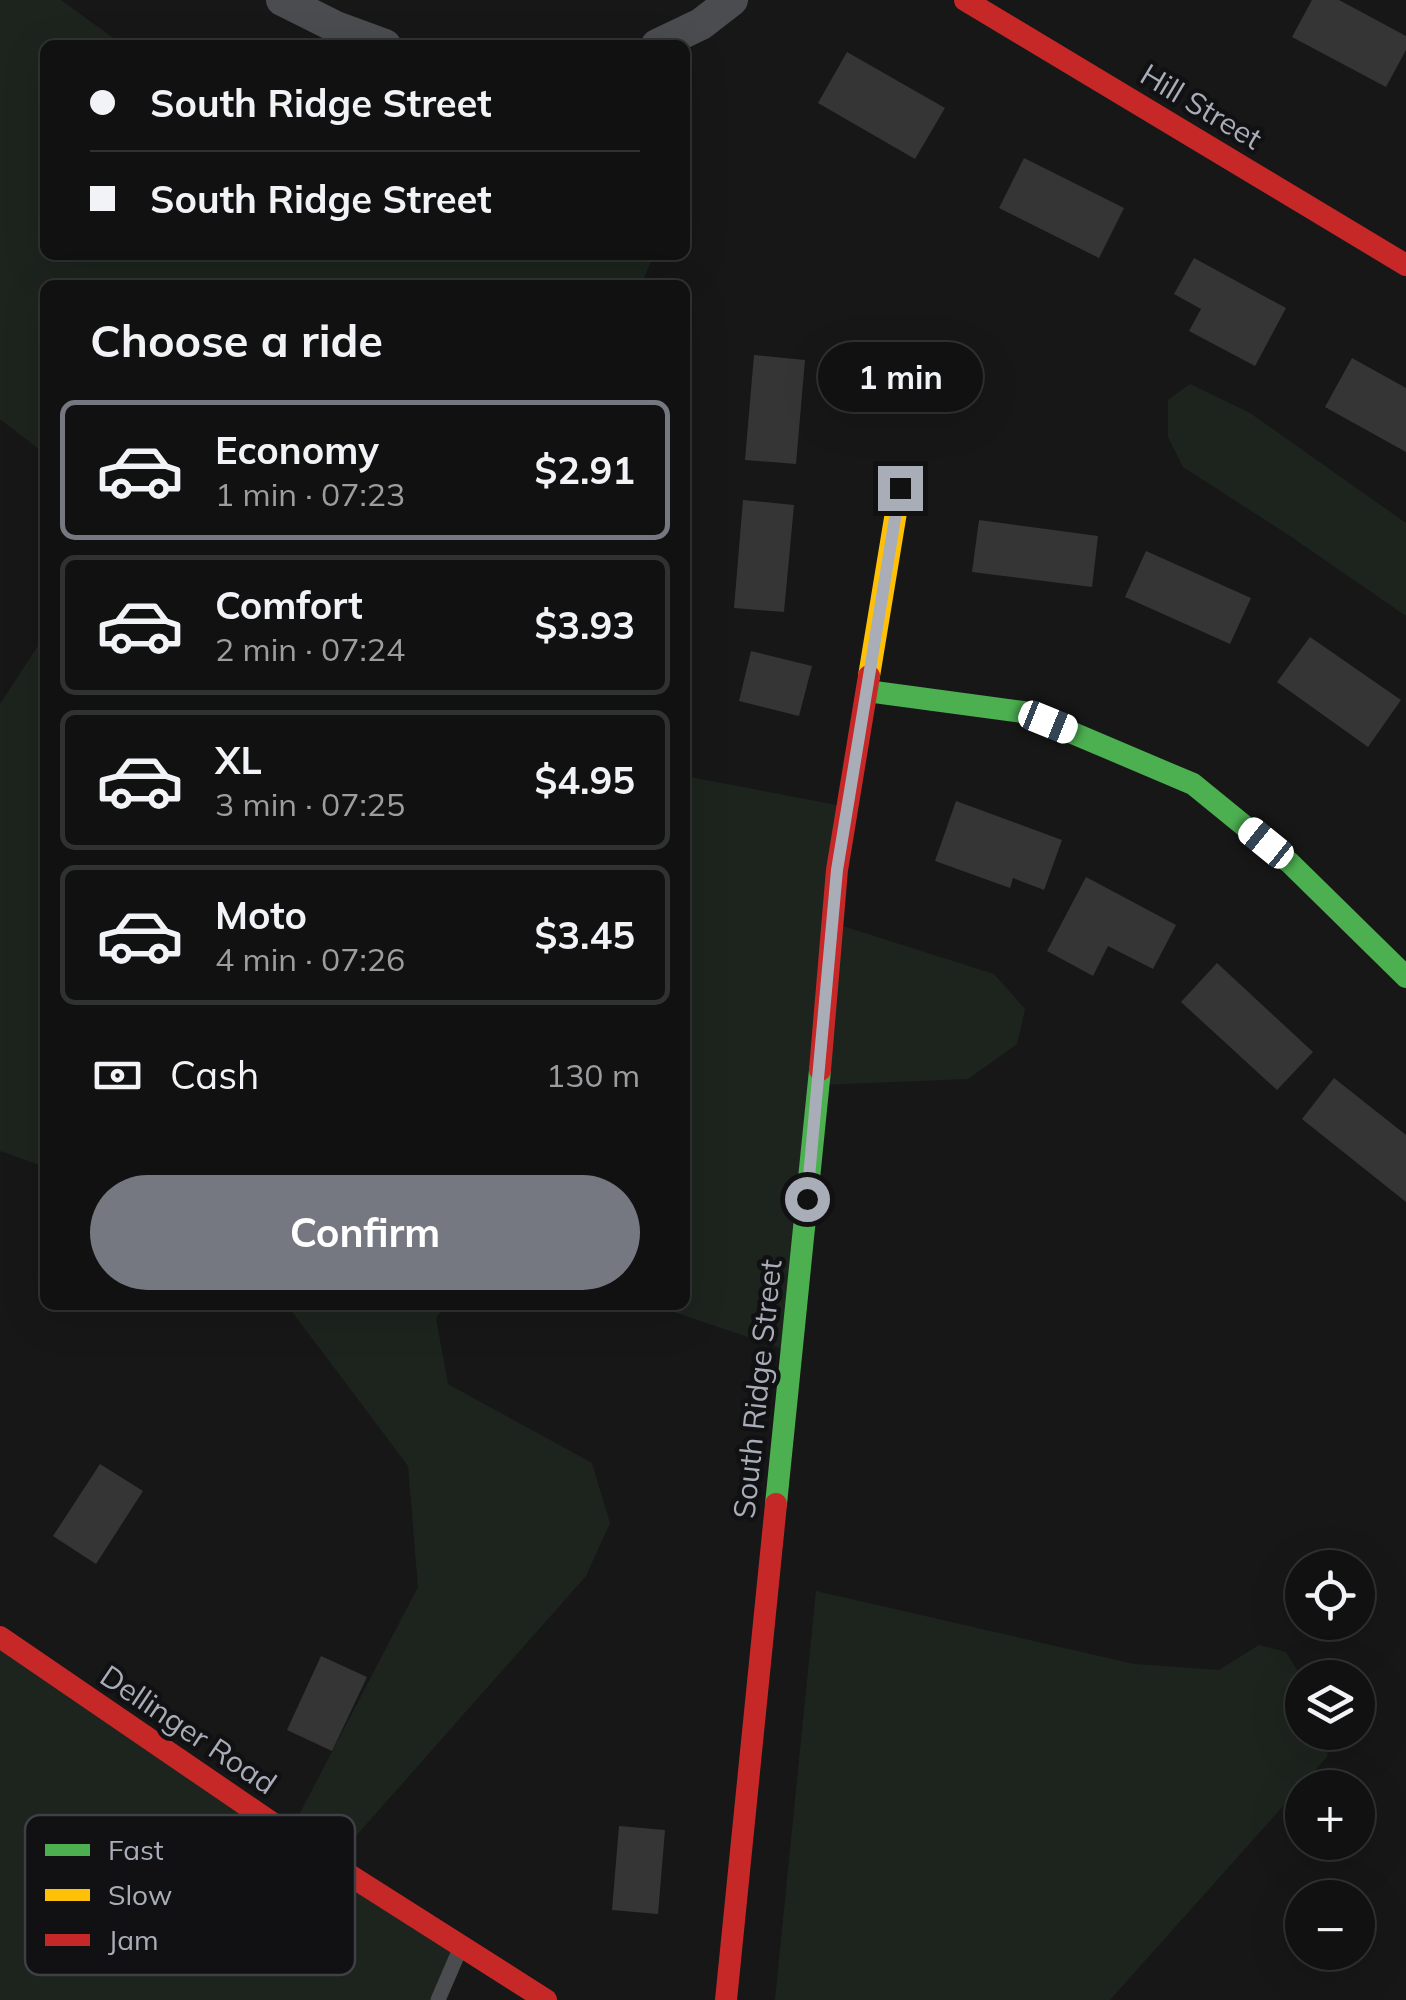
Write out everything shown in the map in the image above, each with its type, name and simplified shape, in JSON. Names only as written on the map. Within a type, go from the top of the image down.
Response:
[{"type":"street","points":[[282,0],[371,40]]},
{"type":"street","points":[[667,40],[701,24],[732,0]]},
{"type":"street","name":"Hill Street","points":[[965,0],[1406,265]]},
{"type":"street","name":"South Ridge Street","points":[[726,2000],[837,870],[900,488]]},
{"type":"street","points":[[866,692],[1024,712],[1193,784],[1290,863],[1406,977]]},
{"type":"street","name":"Dellinger Road","points":[[0,1637],[260,1815]]},
{"type":"street","name":"Dellinger Road","points":[[355,1877],[546,2000]]},
{"type":"lane","points":[[438,2000],[462,1945]]},
{"type":"shaded area","points":[[0,0],[61,0],[116,40],[40,40],[40,260],[652,260],[643,280],[40,280],[40,450],[0,419]]},
{"type":"shaded area","points":[[1190,384],[1250,413],[1406,523],[1406,616],[1183,467],[1168,437],[1168,400]]},
{"type":"shaded area","points":[[40,643],[40,1165],[0,1151],[0,704]]},
{"type":"shaded area","points":[[690,777],[847,807],[833,923],[994,974],[1025,1009],[1017,1044],[968,1079],[819,1085],[792,1352],[668,1310],[690,1310]]},
{"type":"shaded area","points":[[291,1310],[442,1310],[436,1318],[448,1384],[592,1463],[610,1523],[586,1576],[355,1837],[355,1815],[299,1815],[418,1587],[408,1466]]},
{"type":"shaded area","points":[[816,1591],[1134,1664],[1219,1670],[1259,1645],[1286,1652],[1291,1660],[1285,1660],[1285,1750],[1328,1750],[1327,1757],[1315,1770],[1285,1770],[1285,1804],[1110,2000],[775,2000]]},
{"type":"shaded area","points":[[0,1637],[261,1815],[25,1815],[25,1975],[355,1975],[355,1878],[462,1945],[438,2000],[0,2000]]},
{"type":"building","points":[[1312,0],[1339,0],[1406,36],[1406,50],[1386,87],[1292,37]]},
{"type":"building","points":[[847,52],[945,108],[915,159],[818,103]]},
{"type":"building","points":[[1024,158],[1124,208],[1099,258],[999,208]]},
{"type":"building","points":[[1194,258],[1286,308],[1255,366],[1189,331],[1201,309],[1174,294]]},
{"type":"building","points":[[754,355],[805,360],[796,464],[745,460]]},
{"type":"building","points":[[1352,358],[1406,388],[1406,452],[1325,407]]},
{"type":"building","points":[[743,500],[794,505],[784,612],[734,608]]},
{"type":"building","points":[[979,520],[1098,536],[1092,587],[972,572]]},
{"type":"building","points":[[1146,551],[1251,598],[1230,644],[1125,597]]},
{"type":"building","points":[[1310,637],[1401,700],[1368,747],[1277,682]]},
{"type":"building","points":[[751,651],[812,666],[799,716],[739,701]]},
{"type":"building","points":[[956,801],[1062,840],[1044,890],[1013,878],[1010,888],[935,861]]},
{"type":"building","points":[[1086,877],[1176,925],[1153,969],[1108,946],[1093,976],[1047,951]]},
{"type":"building","points":[[1217,963],[1313,1052],[1277,1090],[1181,1002]]},
{"type":"building","points":[[1334,1078],[1406,1135],[1406,1202],[1302,1119]]},
{"type":"building","points":[[100,1464],[143,1491],[96,1564],[53,1536]]},
{"type":"building","points":[[321,1656],[367,1677],[332,1751],[287,1730]]},
{"type":"building","points":[[619,1826],[665,1830],[658,1914],[612,1910]]},
{"type":"traffic: fast","points":[[867,691],[1023,712],[1193,784],[1290,863],[1406,977]]},
{"type":"traffic: fast","points":[[776,1504],[820,1070]]},
{"type":"traffic: slow","points":[[869,676],[900,488]]},
{"type":"traffic: jam","points":[[965,0],[1406,265]]},
{"type":"traffic: jam","points":[[820,1070],[837,870],[869,676]]},
{"type":"traffic: jam","points":[[726,2000],[776,1504]]},
{"type":"traffic: jam","points":[[0,1637],[260,1815]]},
{"type":"traffic: jam","points":[[355,1879],[546,2000]]},
{"type":"route","points":[[807,1199],[837,870],[900,488]]}]
